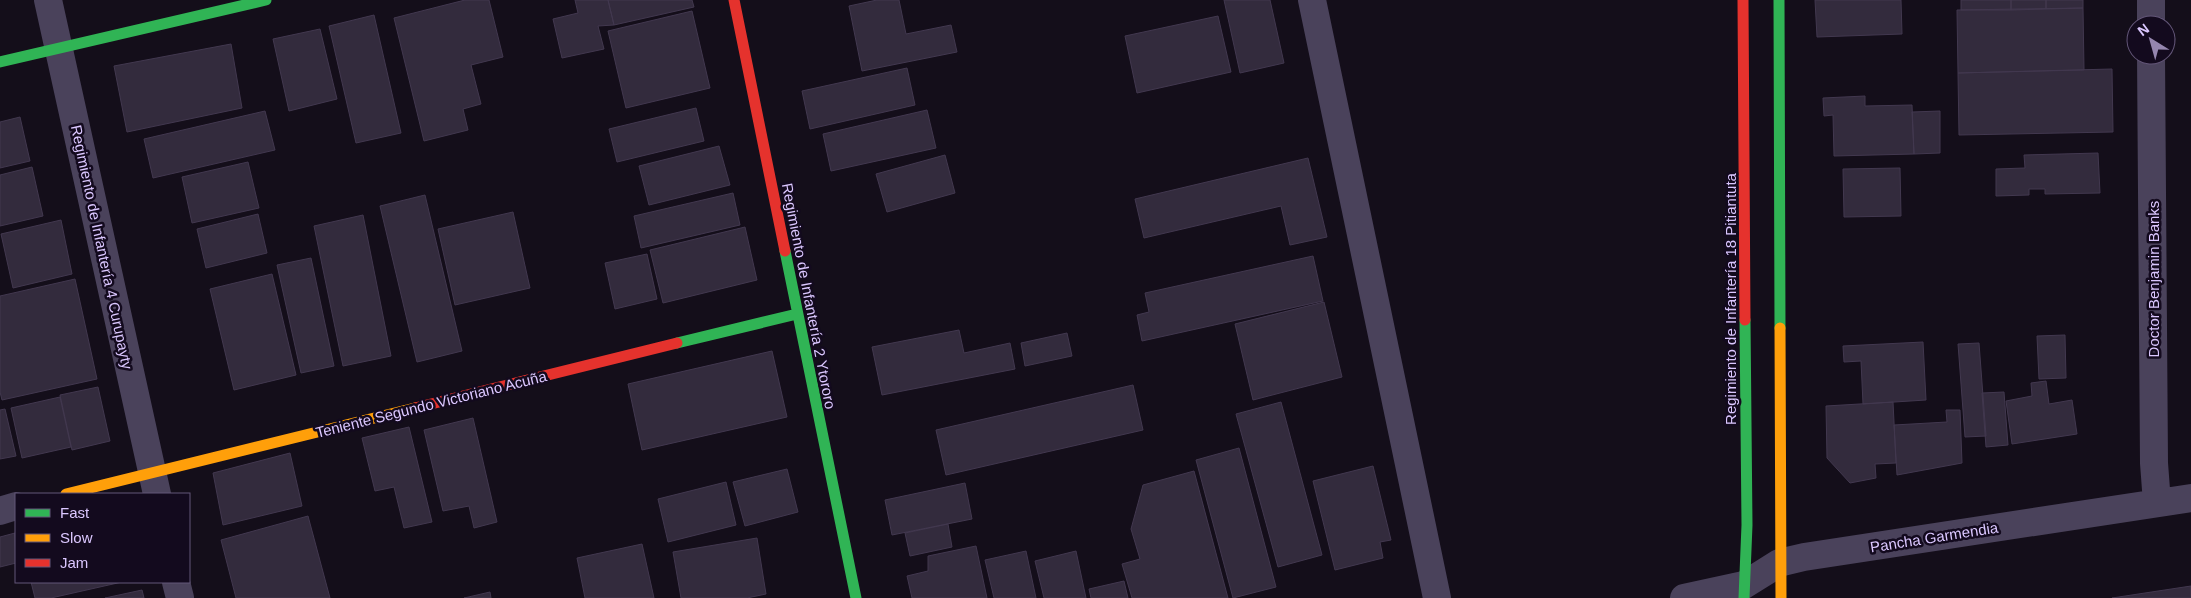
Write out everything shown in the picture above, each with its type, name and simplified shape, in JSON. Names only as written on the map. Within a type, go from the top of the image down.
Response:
[{"type":"street","name":"Regimiento de Infantería 4 Curupayty","points":[[48,0],[155,483]]},
{"type":"street","points":[[0,62],[266,0]]},
{"type":"street","name":"Regimiento de Infantería 2 Ytororo","points":[[734,0],[856,598]]},
{"type":"street","points":[[1312,0],[1437,598]]},
{"type":"street","name":"Regimiento de Infantería 18 Pitiantuta","points":[[1743,0],[1747,515],[1744,591]]},
{"type":"street","points":[[1779,0],[1780,598]]},
{"type":"street","points":[[2151,0],[2151,15]]},
{"type":"street","name":"Doctor Benjamin Banks","points":[[2151,65],[2154,453],[2157,503]]},
{"type":"street","name":"Teniente Segundo Victoriano Acuña","points":[[74,493],[155,483],[797,314]]},
{"type":"street","name":"Pancha Garmendia","points":[[1684,598],[1744,591],[1779,563],[1804,557],[2191,498]]},
{"type":"street","points":[[0,510],[15,506]]},
{"type":"street","points":[[176,583],[180,598]]},
{"type":"building","points":[[465,0],[489,0],[503,57],[471,65],[481,104],[463,109],[468,130],[424,141],[394,18]]},
{"type":"building","points":[[575,0],[608,0],[614,25],[598,26],[604,49],[562,58],[553,19],[578,13]]},
{"type":"building","points":[[608,0],[692,0],[694,7],[614,25]]},
{"type":"building","points":[[877,0],[899,0],[906,34],[951,25],[957,52],[862,71],[849,6]]},
{"type":"building","points":[[1224,0],[1270,0],[1284,63],[1240,73]]},
{"type":"building","points":[[1815,0],[1901,0],[1902,34],[1817,37]]},
{"type":"building","points":[[1961,0],[2011,0],[2011,10],[1961,10]]},
{"type":"building","points":[[2011,0],[2046,0],[2046,9],[2011,10]]},
{"type":"building","points":[[2046,0],[2083,0],[2083,8],[2046,9]]},
{"type":"building","points":[[2083,8],[2084,70],[1958,73],[1957,10]]},
{"type":"building","points":[[692,11],[710,88],[626,108],[608,31]]},
{"type":"building","points":[[374,15],[401,133],[356,143],[329,26]]},
{"type":"building","points":[[1218,16],[1231,72],[1137,93],[1125,36]]},
{"type":"building","points":[[320,29],[337,99],[289,111],[273,39]]},
{"type":"building","points":[[231,44],[242,108],[127,132],[114,66]]},
{"type":"building","points":[[907,68],[915,105],[810,129],[802,91]]},
{"type":"building","points":[[2112,69],[2113,132],[1959,135],[1958,73]]},
{"type":"building","points":[[1865,96],[1865,106],[1912,105],[1914,154],[1834,156],[1833,115],[1824,116],[1823,98]]},
{"type":"building","points":[[696,108],[704,141],[617,162],[609,129]]},
{"type":"building","points":[[927,110],[936,148],[831,171],[823,134]]},
{"type":"building","points":[[265,111],[275,150],[153,178],[144,139]]},
{"type":"building","points":[[1940,111],[1940,153],[1914,154],[1912,112]]},
{"type":"building","points":[[20,117],[30,161],[0,168],[0,122]]},
{"type":"building","points":[[719,146],[730,185],[649,205],[639,166]]},
{"type":"building","points":[[2098,153],[2100,193],[2045,194],[2045,189],[2029,189],[2029,195],[1996,196],[1996,169],[2025,168],[2024,155]]},
{"type":"building","points":[[945,155],[955,193],[887,212],[876,174]]},
{"type":"building","points":[[1308,158],[1327,237],[1290,245],[1281,206],[1144,238],[1135,199]]},
{"type":"building","points":[[248,162],[259,208],[192,223],[182,177]]},
{"type":"building","points":[[32,167],[43,216],[0,226],[0,175]]},
{"type":"building","points":[[1900,168],[1901,216],[1844,217],[1843,169]]},
{"type":"building","points":[[733,193],[740,225],[641,248],[634,216]]},
{"type":"building","points":[[425,195],[462,351],[417,362],[380,206]]},
{"type":"building","points":[[513,212],[530,288],[455,305],[438,229]]},
{"type":"building","points":[[258,214],[267,253],[206,268],[197,229]]},
{"type":"building","points":[[363,215],[391,356],[343,366],[314,226]]},
{"type":"building","points":[[61,220],[72,274],[13,288],[1,234]]},
{"type":"building","points":[[745,227],[757,280],[663,303],[650,250]]},
{"type":"building","points":[[647,254],[657,299],[615,309],[605,263]]},
{"type":"building","points":[[1313,256],[1323,301],[1142,341],[1137,315],[1149,312],[1145,293]]},
{"type":"building","points":[[311,258],[334,366],[301,373],[277,265]]},
{"type":"building","points":[[272,274],[296,375],[234,390],[210,289]]},
{"type":"building","points":[[75,279],[97,379],[2,400],[0,392],[0,296]]},
{"type":"building","points":[[1324,302],[1342,377],[1253,400],[1235,324]]},
{"type":"building","points":[[959,330],[964,353],[1010,343],[1015,369],[882,395],[872,347]]},
{"type":"building","points":[[1067,333],[1072,356],[1025,366],[1021,343]]},
{"type":"building","points":[[2065,335],[2066,378],[2039,379],[2037,336]]},
{"type":"building","points":[[1923,342],[1926,400],[1863,404],[1861,361],[1844,362],[1843,346]]},
{"type":"building","points":[[1979,343],[1986,436],[1965,437],[1958,344]]},
{"type":"building","points":[[772,351],[787,417],[642,450],[628,384]]},
{"type":"building","points":[[2046,381],[2049,404],[2072,400],[2077,434],[2012,444],[2006,401],[2032,396],[2031,383]]},
{"type":"building","points":[[1133,385],[1143,430],[946,475],[936,430]]},
{"type":"building","points":[[98,387],[110,441],[72,450],[60,395]]},
{"type":"building","points":[[2004,392],[2008,445],[1986,447],[1982,393]]},
{"type":"building","points":[[60,397],[71,447],[22,458],[11,408]]},
{"type":"building","points":[[1281,402],[1322,555],[1278,567],[1236,414]]},
{"type":"building","points":[[1893,402],[1896,463],[1875,464],[1876,478],[1850,483],[1827,458],[1826,406]]},
{"type":"building","points":[[5,409],[16,456],[0,459],[0,410]]},
{"type":"building","points":[[1946,410],[1960,410],[1962,463],[1897,475],[1894,425],[1947,422]]},
{"type":"building","points":[[473,418],[497,522],[474,528],[469,506],[443,511],[424,430]]},
{"type":"building","points":[[409,427],[432,522],[404,528],[394,487],[375,491],[362,438]]},
{"type":"building","points":[[1239,448],[1276,587],[1233,598],[1196,460]]},
{"type":"building","points":[[290,453],[302,506],[223,525],[213,473]]},
{"type":"building","points":[[1373,466],[1391,540],[1380,542],[1383,558],[1335,570],[1313,481]]},
{"type":"building","points":[[787,469],[798,512],[745,526],[733,482]]},
{"type":"building","points":[[1194,471],[1228,598],[1132,598],[1122,564],[1140,559],[1131,529],[1143,485]]},
{"type":"building","points":[[726,482],[736,525],[668,542],[658,499]]},
{"type":"building","points":[[965,483],[972,519],[892,535],[885,500]]},
{"type":"building","points":[[308,516],[330,598],[236,598],[221,540]]},
{"type":"building","points":[[948,524],[952,547],[910,556],[905,533]]},
{"type":"building","points":[[15,533],[15,563],[0,567],[0,537]]},
{"type":"building","points":[[757,538],[766,594],[747,598],[681,598],[673,552]]},
{"type":"building","points":[[642,544],[654,598],[585,598],[577,558]]},
{"type":"building","points":[[976,546],[987,598],[912,598],[907,576],[928,571],[928,556]]},
{"type":"building","points":[[1026,551],[1036,598],[994,598],[985,560]]},
{"type":"building","points":[[1076,551],[1086,598],[1044,598],[1035,561]]},
{"type":"building","points":[[1124,581],[1128,598],[1091,598],[1089,589]]},
{"type":"building","points":[[31,583],[118,583],[51,598],[35,598]]},
{"type":"building","points":[[2191,586],[2191,598],[2112,598]]},
{"type":"building","points":[[142,590],[144,598],[105,598]]},
{"type":"building","points":[[490,592],[491,598],[464,598]]},
{"type":"traffic: fast","points":[[0,62],[266,0]]},
{"type":"traffic: fast","points":[[1779,0],[1780,328]]},
{"type":"traffic: fast","points":[[785,251],[856,598]]},
{"type":"traffic: fast","points":[[677,343],[797,314]]},
{"type":"traffic: fast","points":[[1744,598],[1747,525],[1745,320]]},
{"type":"traffic: slow","points":[[1780,328],[1781,598]]},
{"type":"traffic: slow","points":[[70,493],[415,408]]},
{"type":"traffic: jam","points":[[734,0],[785,251]]},
{"type":"traffic: jam","points":[[1743,0],[1745,320]]},
{"type":"traffic: jam","points":[[415,408],[677,343]]}]
